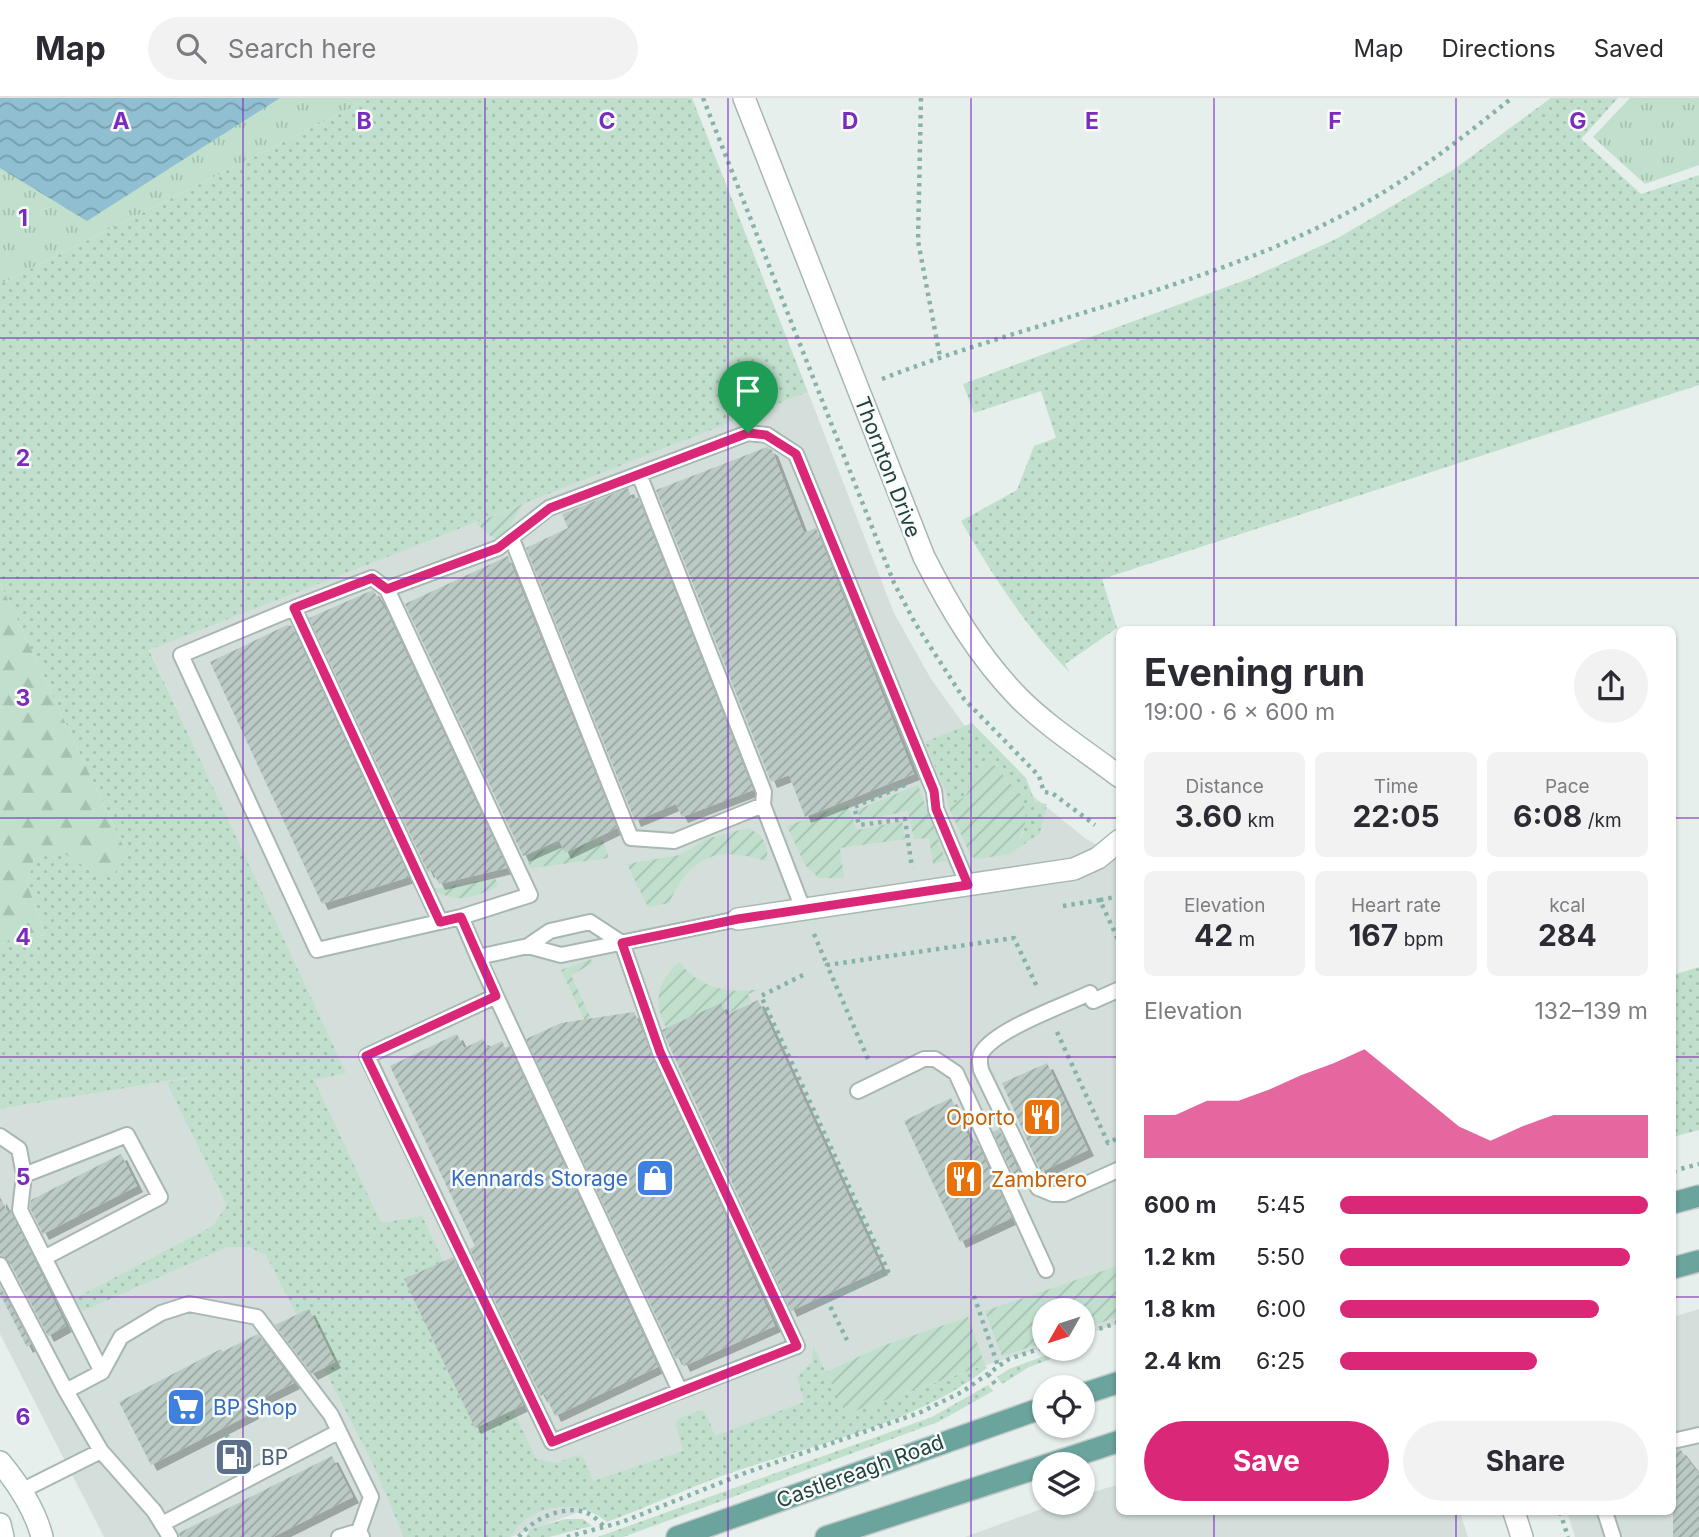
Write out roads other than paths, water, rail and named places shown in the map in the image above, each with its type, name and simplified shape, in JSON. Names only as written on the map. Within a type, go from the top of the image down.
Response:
[{"type":"main road","points":[[1676,1202],[1699,1196]]},
{"type":"main road","points":[[1676,1267],[1699,1261]]},
{"type":"main road","points":[[1095,1390],[1116,1383]]},
{"type":"main road","name":"Castlereagh Road","points":[[677,1537],[1032,1412]]},
{"type":"main road","points":[[826,1537],[1116,1442]]},
{"type":"street","name":"Thornton Drive","points":[[744,98],[924,556],[980,652],[1021,699],[1116,774]]},
{"type":"street","points":[[738,919],[1073,869],[1098,858],[1116,843]]},
{"type":"street","points":[[0,1462],[37,1519],[42,1537]]},
{"type":"street","points":[[1515,1515],[1522,1537]]},
{"type":"street","points":[[0,1524],[3,1537]]},
{"type":"lane","points":[[387,589],[498,548],[550,508],[748,433],[766,435],[796,454],[927,776],[936,809],[968,885]]},
{"type":"lane","points":[[639,474],[764,792],[763,804],[803,909]]},
{"type":"lane","points":[[512,539],[631,838],[674,841],[763,804]]},
{"type":"lane","points":[[372,578],[387,589],[530,895],[461,917],[317,950],[181,655],[372,578]]},
{"type":"lane","points":[[294,608],[440,922]]},
{"type":"lane","points":[[461,917],[680,1391]]},
{"type":"lane","points":[[528,946],[561,956],[738,919]]},
{"type":"lane","points":[[478,957],[528,946],[550,931],[590,922],[622,943],[660,1052],[797,1346],[552,1442],[366,1056],[496,996]]},
{"type":"lane","points":[[1116,990],[1048,1013],[990,1043],[980,1057],[981,1070],[1038,1188],[1054,1194],[1063,1194],[1116,1171]]},
{"type":"lane","points":[[858,1091],[924,1059],[934,1059],[957,1073],[1046,1270]]},
{"type":"lane","points":[[24,1175],[127,1135],[160,1197],[44,1258]]},
{"type":"lane","points":[[0,1136],[19,1149],[24,1175],[20,1210],[102,1372]]},
{"type":"lane","points":[[0,1265],[66,1391],[101,1451],[166,1531],[338,1432]]},
{"type":"lane","points":[[66,1391],[102,1372],[121,1337],[161,1313],[189,1304],[257,1317],[331,1415],[371,1497],[361,1534],[339,1537]]},
{"type":"lane","points":[[1676,1440],[1699,1435]]},
{"type":"lane","points":[[21,1491],[101,1451]]},
{"type":"lane","points":[[1606,1515],[1613,1537]]},
{"type":"water","points":[[0,98],[280,98],[87,221],[0,168]]},
{"type":"place","name":"Oporto","points":[[1042,1117]]},
{"type":"place","name":"Kennards Storage","points":[[655,1178]]},
{"type":"place","name":"Zambrero","points":[[964,1179]]},
{"type":"place","name":"BP Shop","points":[[186,1407]]},
{"type":"place","name":"BP","points":[[234,1457]]}]
